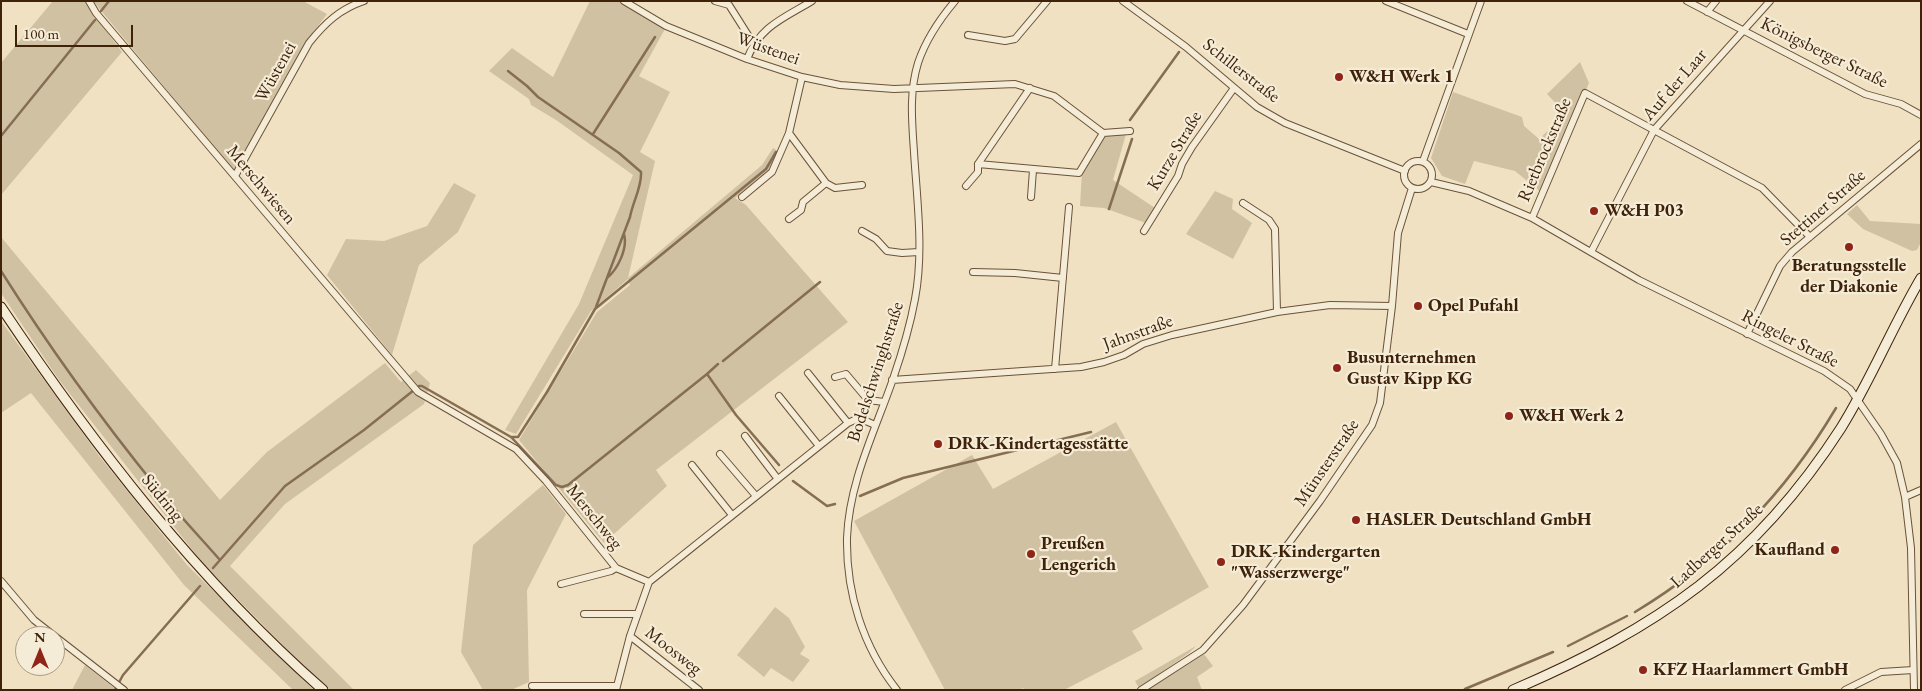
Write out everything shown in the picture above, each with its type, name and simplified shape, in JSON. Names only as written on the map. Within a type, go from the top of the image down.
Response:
[{"type":"main road","name":"Ladberger Straße","points":[[1513,690],[1590,655],[1628,634],[1680,601],[1710,578],[1752,541],[1776,516],[1818,463],[1857,400],[1921,278]]},
{"type":"main road","name":"Südring","points":[[1,307],[77,417],[156,517],[222,591],[323,690]]},
{"type":"street","name":"Merschwiesen","points":[[89,1],[96,13],[418,392]]},
{"type":"street","name":"Wüstenei","points":[[234,176],[309,43],[334,16],[364,1]]},
{"type":"street","name":"Wüstenei","points":[[624,1],[666,26],[747,59],[802,78],[867,88],[913,89],[1015,84],[1054,96],[1103,133]]},
{"type":"street","points":[[715,1],[728,5],[753,43]]},
{"type":"street","points":[[747,59],[753,43],[767,30],[812,1]]},
{"type":"street","name":"Bodelschwinghstraße","points":[[896,690],[876,660],[863,631],[852,597],[847,539],[851,504],[860,468],[892,380],[913,307],[919,252],[912,118],[913,89],[917,66],[925,46],[942,17],[955,1]]},
{"type":"street","points":[[968,35],[1005,41],[1015,40],[1047,1]]},
{"type":"street","name":"Schillerstraße","points":[[1123,1],[1186,47],[1257,108],[1285,123],[1404,171]]},
{"type":"street","points":[[1386,1],[1468,34]]},
{"type":"street","points":[[1423,161],[1481,1]]},
{"type":"street","name":"Königsberger Straße","points":[[1687,1],[1865,94],[1901,104],[1921,115]]},
{"type":"street","points":[[1707,12],[1716,1]]},
{"type":"street","name":"Auf der Laar","points":[[1591,252],[1654,130],[1770,1]]},
{"type":"street","points":[[742,197],[772,172],[790,133],[802,78]]},
{"type":"street","points":[[966,186],[978,172],[978,164],[1030,88]]},
{"type":"street","name":"Kurze Straße","points":[[1144,231],[1178,176],[1192,146],[1234,88]]},
{"type":"street","name":"Rietbrockstraße","points":[[1532,218],[1586,93],[1654,130]]},
{"type":"street","points":[[1654,130],[1762,188],[1810,237]]},
{"type":"street","points":[[978,164],[1079,173],[1103,133],[1130,131]]},
{"type":"street","points":[[790,133],[826,183],[835,188],[862,185]]},
{"type":"street","name":"Stettiner Straße","points":[[1747,334],[1780,266],[1792,252],[1921,144]]},
{"type":"street","points":[[1423,161],[1432,170],[1431,182],[1422,189],[1412,188],[1405,181],[1404,171],[1411,162],[1423,161]]},
{"type":"street","points":[[1030,197],[1033,170]]},
{"type":"street","name":"Ringeler Straße","points":[[1431,182],[1469,191],[1532,218],[1639,280],[1824,371],[1850,389],[1891,450],[1897,463],[1905,497],[1911,548],[1914,690]]},
{"type":"street","points":[[789,219],[801,210],[803,202],[826,183]]},
{"type":"street","name":"Münsterstraße","points":[[1141,690],[1203,650],[1243,605],[1320,501],[1372,425],[1380,403],[1392,306],[1398,233],[1412,188]]},
{"type":"street","points":[[1243,203],[1269,220],[1275,229],[1277,312]]},
{"type":"street","points":[[1055,369],[1069,207]]},
{"type":"street","points":[[862,231],[876,239],[887,251],[902,253],[919,252]]},
{"type":"street","points":[[973,272],[1015,273],[1063,278]]},
{"type":"street","name":"Jahnstraße","points":[[892,380],[1080,367],[1104,362],[1124,355],[1143,344],[1172,335],[1277,312],[1330,305],[1392,306]]},
{"type":"street","points":[[808,373],[848,423]]},
{"type":"street","points":[[835,377],[846,374],[868,400],[884,402]]},
{"type":"street","name":"Merschweg","points":[[418,392],[516,449],[546,481],[616,568],[649,582]]},
{"type":"street","points":[[779,396],[819,446]]},
{"type":"street","points":[[532,686],[616,688],[630,636],[649,582],[848,423],[859,418],[875,425]]},
{"type":"street","points":[[745,436],[777,478]]},
{"type":"street","points":[[720,454],[756,496]]},
{"type":"street","points":[[692,464],[732,515]]},
{"type":"street","points":[[1905,497],[1921,490]]},
{"type":"street","points":[[561,584],[616,568]]},
{"type":"street","points":[[1,581],[34,620],[123,688]]},
{"type":"street","points":[[584,614],[637,614]]},
{"type":"street","name":"Moosweg","points":[[630,636],[699,690]]},
{"type":"street","points":[[1844,690],[1881,672],[1914,670]]},
{"type":"shaded area","points":[[53,1],[84,1],[122,52],[1,195],[1,63]]},
{"type":"shaded area","points":[[93,1],[303,1],[327,14],[309,38],[234,171]]},
{"type":"shaded area","points":[[590,1],[618,1],[665,29],[639,76],[670,92],[640,152],[655,161],[628,278],[762,165],[773,148],[778,151],[769,170],[735,198],[746,205],[848,322],[656,470],[667,486],[604,543],[519,440],[597,312],[630,285],[628,279],[591,311],[516,434],[505,430],[579,304],[633,175],[556,120],[531,105],[529,99],[489,71],[512,48],[553,77]]},
{"type":"shaded area","points":[[1580,62],[1589,83],[1542,193],[1515,171],[1474,161],[1465,184],[1442,176],[1431,158],[1453,92],[1522,117],[1524,126],[1539,139],[1566,114],[1547,94]]},
{"type":"shaded area","points":[[1126,134],[1113,180],[1155,208],[1146,223],[1104,208],[1080,206],[1082,172],[1104,135]]},
{"type":"shaded area","points":[[454,183],[476,195],[458,232],[419,265],[392,355],[327,275],[346,239],[384,241],[427,226]]},
{"type":"shaded area","points":[[1215,191],[1233,199],[1232,209],[1252,223],[1233,259],[1186,234]]},
{"type":"shaded area","points":[[1857,205],[1870,221],[1921,224],[1921,242],[1917,250],[1912,251],[1863,229],[1847,214]]},
{"type":"shaded area","points":[[1,237],[220,500],[267,452],[385,363],[401,382],[416,370],[430,383],[424,404],[285,504],[230,566],[354,690],[331,690],[307,670],[204,565],[59,380],[1,293]]},
{"type":"shaded area","points":[[1,321],[100,457],[187,565],[314,690],[293,690],[184,585],[31,393],[1,413]]},
{"type":"shaded area","name":"Preußen Lengerich","points":[[1116,422],[1209,587],[1132,631],[1143,649],[1064,690],[1025,690],[1023,688],[1020,690],[945,690],[854,521],[972,455],[993,489]]},
{"type":"shaded area","points":[[543,485],[566,514],[527,590],[529,682],[511,690],[483,690],[461,652],[473,545]]},
{"type":"shaded area","points":[[775,607],[789,618],[805,647],[800,654],[810,660],[793,682],[771,668],[764,677],[737,655]]},
{"type":"shaded area","points":[[1196,646],[1189,653],[1139,688],[1135,681]]},
{"type":"shaded area","points":[[1204,654],[1213,666],[1197,677],[1202,690],[1148,690]]},
{"type":"shaded area","points":[[85,665],[117,690],[72,690]]},
{"type":"waterway","points":[[101,11],[109,1]]},
{"type":"waterway","points":[[1,136],[95,20]]},
{"type":"waterway","points":[[593,134],[655,37]]},
{"type":"waterway","points":[[1130,120],[1179,52]]},
{"type":"waterway","points":[[508,71],[538,97],[619,153],[641,172],[640,183],[630,217],[596,307]]},
{"type":"waterway","points":[[1109,209],[1132,139]]},
{"type":"waterway","points":[[213,568],[285,486],[364,430],[419,386],[511,437],[518,437],[547,392],[595,309],[766,169],[776,152]]},
{"type":"waterway","points":[[607,278],[621,258],[625,246],[624,234]]},
{"type":"waterway","points":[[1,271],[57,355],[116,436],[165,497],[220,560]]},
{"type":"waterway","points":[[723,361],[820,282]]},
{"type":"waterway","points":[[707,374],[718,364]]},
{"type":"waterway","points":[[512,438],[556,485],[562,487],[568,485],[707,374],[736,415],[779,465]]},
{"type":"waterway","points":[[1635,612],[1696,570],[1749,523],[1795,469],[1836,408]]},
{"type":"waterway","points":[[860,496],[903,478],[1091,432]]},
{"type":"waterway","points":[[793,481],[827,506],[835,504]]},
{"type":"waterway","points":[[115,690],[123,675],[200,586]]},
{"type":"waterway","points":[[1568,646],[1627,616]]},
{"type":"waterway","points":[[1465,689],[1553,652]]},
{"type":"place","name":"W&H Werk 1","points":[[1339,77]]},
{"type":"place","name":"W&H P03","points":[[1594,211]]},
{"type":"place","name":"Beratungsstelle der Diakonie","points":[[1849,247]]},
{"type":"place","name":"Opel Pufahl","points":[[1418,306]]},
{"type":"place","name":"Busunternehmen Gustav Kipp KG","points":[[1337,368]]},
{"type":"place","name":"W&H Werk 2","points":[[1509,416]]},
{"type":"place","name":"DRK-Kindertagesstätte","points":[[938,444]]},
{"type":"place","name":"HASLER Deutschland GmbH","points":[[1356,520]]},
{"type":"place","name":"Kaufland","points":[[1835,550]]},
{"type":"place","name":"Preußen Lengerich","points":[[1031,554]]},
{"type":"place","name":"DRK-Kindergarten \"Wasserzwerge\"","points":[[1221,562]]},
{"type":"place","name":"KFZ Haarlammert GmbH","points":[[1643,670]]}]
